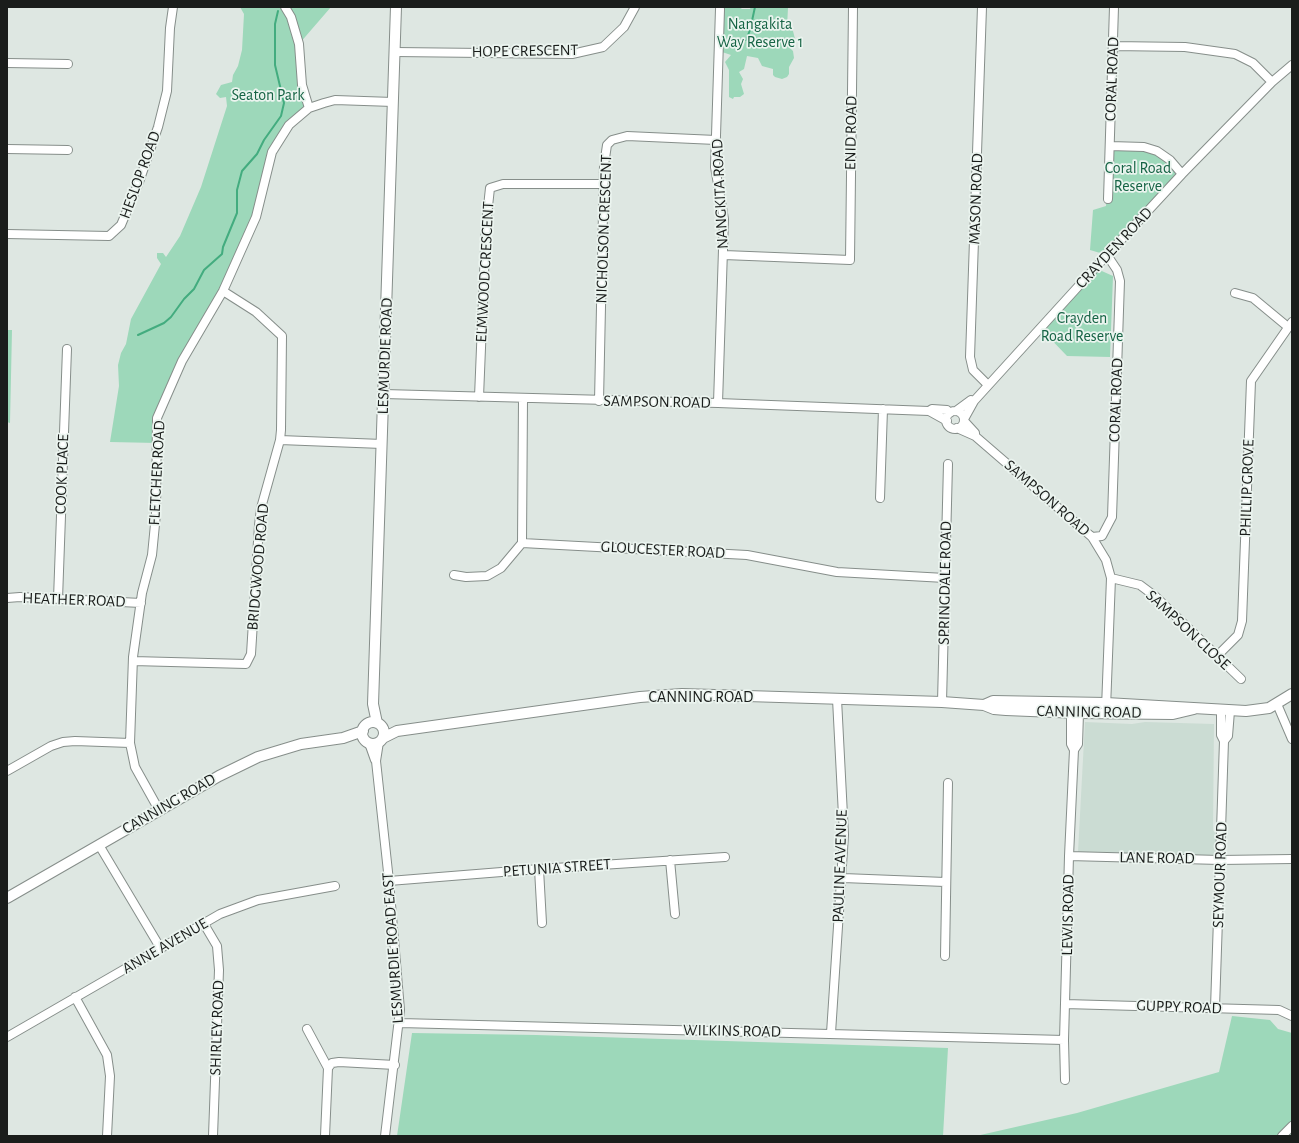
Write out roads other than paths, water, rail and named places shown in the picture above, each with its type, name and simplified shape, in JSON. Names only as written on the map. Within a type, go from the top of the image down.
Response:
[{"type":"main road","name":"LESMURDIE ROAD","points":[[373,734],[396,7]]},
{"type":"main road","name":"CANNING ROAD","points":[[7,898],[219,776],[258,757],[301,744],[660,695],[682,694],[942,702],[984,705],[994,709],[1006,710],[1075,713],[1106,708],[1175,706],[1225,711],[1258,710],[1277,704],[1292,694]]},
{"type":"main road","name":"CANNING ROAD","points":[[984,705],[993,701],[1076,703],[1106,708]]},
{"type":"street","name":"HESLOP ROAD","points":[[7,234],[110,236],[121,225],[156,134],[167,91],[170,28],[173,7]]},
{"type":"street","points":[[285,7],[291,17],[299,44],[302,85],[309,108]]},
{"type":"street","name":"HOPE CRESCENT","points":[[395,52],[572,54],[603,47],[624,27],[635,7]]},
{"type":"street","name":"ENID ROAD","points":[[724,254],[850,260],[853,7]]},
{"type":"street","name":"MASON ROAD","points":[[982,7],[970,357],[973,370],[988,385]]},
{"type":"street","name":"CORAL ROAD","points":[[1108,199],[1114,7]]},
{"type":"street","name":"NANGKITA ROAD","points":[[718,403],[724,254],[724,219],[715,167],[720,9]]},
{"type":"street","points":[[1113,46],[1185,47],[1235,54],[1253,63],[1272,82]]},
{"type":"street","points":[[7,63],[68,64]]},
{"type":"street","name":"CRAYDEN ROAD","points":[[964,420],[974,401],[1107,255],[1182,174],[1272,82],[1292,65]]},
{"type":"street","name":"FLETCHER ROAD","points":[[159,810],[135,767],[131,756],[130,743],[133,662],[141,603],[152,555],[156,514],[158,418],[182,361],[224,292],[256,217],[272,152],[289,125],[309,108],[335,100],[393,102]]},
{"type":"street","name":"NICHOLSON CRESCENT","points":[[599,401],[603,184],[607,145],[612,140],[627,136],[716,140]]},
{"type":"street","points":[[1110,146],[1144,147],[1157,152],[1170,160],[1182,174]]},
{"type":"street","points":[[7,149],[68,150]]},
{"type":"street","name":"ELMWOOD CRESCENT","points":[[479,398],[486,225],[490,188],[503,184],[603,184]]},
{"type":"street","name":"CORAL ROAD","points":[[1092,537],[1102,536],[1112,517],[1120,281],[1117,270],[1107,255]]},
{"type":"street","name":"BRIDGWOOD ROAD","points":[[133,662],[246,664],[251,654],[260,519],[280,440],[282,416],[282,336],[256,312],[224,292]]},
{"type":"street","points":[[1235,293],[1253,298],[1290,325]]},
{"type":"street","name":"PHILLIP GROVE","points":[[1217,656],[1227,648],[1238,635],[1242,621],[1251,380],[1290,325]]},
{"type":"street","name":"COOK PLACE","points":[[58,599],[67,350]]},
{"type":"street","name":"SAMPSON ROAD","points":[[384,394],[479,398],[718,403],[929,411],[932,409],[937,409],[953,412]]},
{"type":"street","points":[[454,575],[466,577],[487,576],[501,568],[522,543],[523,399]]},
{"type":"street","name":"CRAYDEN ROAD","points":[[953,412],[971,400],[974,401]]},
{"type":"street","points":[[880,498],[883,409]]},
{"type":"street","name":"SAMPSON ROAD","points":[[929,411],[947,421]]},
{"type":"street","points":[[953,412],[961,413],[964,420],[961,426],[957,428],[950,427],[947,421],[947,417],[953,412]]},
{"type":"street","name":"SAMPSON ROAD","points":[[964,420],[975,433],[975,436]]},
{"type":"street","name":"SAMPSON ROAD","points":[[957,428],[975,436],[1092,537],[1106,560],[1111,578],[1106,708]]},
{"type":"street","points":[[280,440],[382,444]]},
{"type":"street","name":"SPRINGDALE ROAD","points":[[942,702],[948,464]]},
{"type":"street","name":"GLOUCESTER ROAD","points":[[522,543],[747,555],[837,572],[945,578]]},
{"type":"street","name":"SAMPSON CLOSE","points":[[1111,578],[1140,585],[1156,597],[1241,679]]},
{"type":"street","name":"HEATHER ROAD","points":[[7,598],[141,603]]},
{"type":"street","name":"PAULINE AVENUE","points":[[831,1033],[844,835],[837,699]]},
{"type":"street","name":"LEWIS ROAD","points":[[1065,1080],[1064,1040],[1069,856],[1074,750],[1078,744],[1075,713],[1076,703]]},
{"type":"street","points":[[1277,704],[1292,739]]},
{"type":"street","name":"SEYMOUR ROAD","points":[[1216,1008],[1224,742],[1221,735],[1225,711]]},
{"type":"street","name":"LESMURDIE ROAD EAST","points":[[373,734],[389,881],[400,1023],[385,1136]]},
{"type":"street","points":[[7,771],[51,746],[63,742],[130,743]]},
{"type":"street","points":[[945,956],[945,882],[948,783]]},
{"type":"street","points":[[99,845],[161,949]]},
{"type":"street","name":"LANE ROAD","points":[[1069,856],[1220,860],[1292,859]]},
{"type":"street","name":"PETUNIA STREET","points":[[389,881],[539,869],[724,857]]},
{"type":"street","points":[[670,860],[676,914]]},
{"type":"street","points":[[539,869],[542,923]]},
{"type":"street","points":[[842,878],[945,882]]},
{"type":"street","name":"ANNE AVENUE","points":[[7,1037],[220,914],[258,900],[335,886]]},
{"type":"street","name":"SHIRLEY ROAD","points":[[204,924],[217,946],[219,970],[212,1136]]},
{"type":"street","points":[[75,997],[107,1055],[110,1076],[108,1136]]},
{"type":"street","name":"GUPPY ROAD","points":[[1065,1004],[1279,1010],[1292,1016]]},
{"type":"street","name":"WILKINS ROAD","points":[[400,1023],[1064,1040]]},
{"type":"street","points":[[307,1029],[328,1068],[325,1136]]},
{"type":"street","points":[[328,1068],[332,1063],[340,1062],[394,1065]]},
{"type":"street","points":[[1282,1136],[1292,1126]]},
{"type":"waterway","points":[[746,40],[750,30],[755,7]]},
{"type":"waterway","points":[[138,335],[164,323],[171,317],[184,299],[194,289],[204,270],[222,254],[223,247],[237,213],[237,190],[242,171],[257,154],[264,140],[281,116],[284,103],[275,65],[275,24],[278,11]]},
{"type":"park label","name":"Nangakita Way Reserve 1","points":[[760,33]]},
{"type":"park label","name":"Seaton Park","points":[[268,95]]},
{"type":"park label","name":"Coral Road Reserve","points":[[1138,177]]},
{"type":"park label","name":"Crayden Road Reserve","points":[[1082,327]]}]
